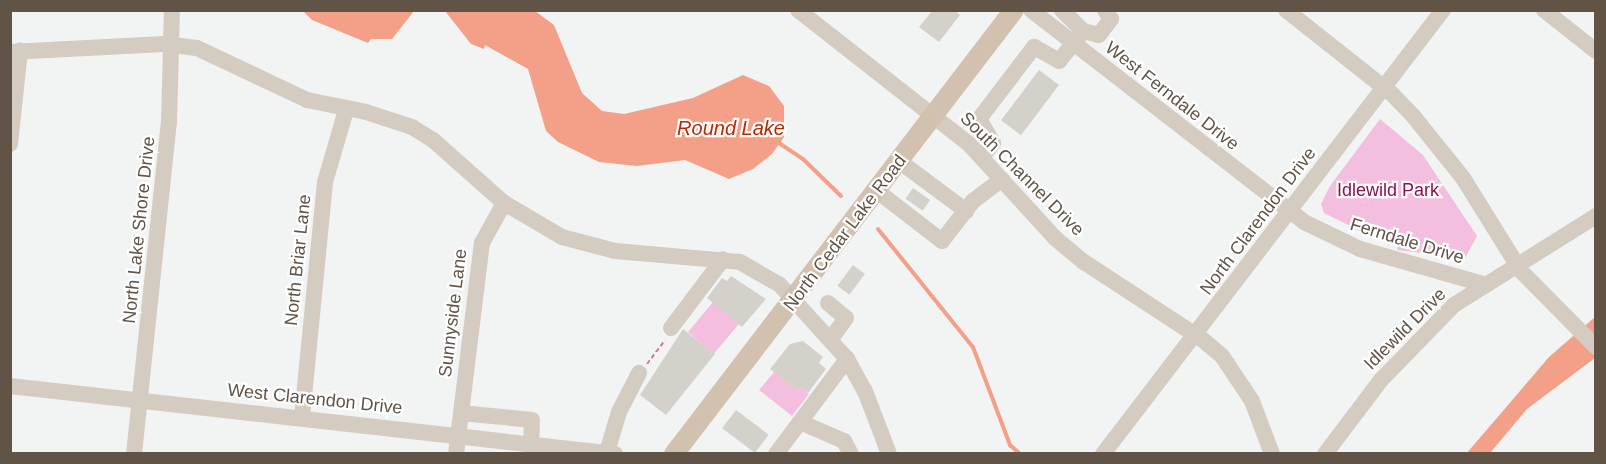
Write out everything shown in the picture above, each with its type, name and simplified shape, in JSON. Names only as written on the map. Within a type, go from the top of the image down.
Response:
[{"type":"main road","name":"North Cedar Lake Road","points":[[674,453],[795,299],[1014,10]]},
{"type":"street","name":"North Lake Shore Drive","points":[[134,453],[168,134],[172,10]]},
{"type":"street","name":"South Channel Drive","points":[[798,10],[934,116],[982,157],[1055,238],[1084,262],[1196,335],[1237,373],[1265,430],[1272,453]]},
{"type":"street","name":"West Ferndale Drive","points":[[1031,10],[1078,37],[1290,212]]},
{"type":"street","points":[[1062,10],[1078,37]]},
{"type":"street","points":[[982,157],[993,142],[979,119],[1034,47],[1059,61],[1078,37],[1099,35],[1111,19],[1105,10]]},
{"type":"street","points":[[1286,10],[1384,88],[1451,162],[1516,263],[1596,348]]},
{"type":"street","name":"North Clarendon Drive","points":[[1103,453],[1196,335],[1443,10]]},
{"type":"street","points":[[1544,10],[1596,51]]},
{"type":"street","points":[[10,144],[15,52],[172,45],[198,48],[307,100],[412,127],[433,140],[504,203],[529,221],[589,246],[615,251],[723,259],[762,273],[795,299],[847,359],[865,391],[889,453]]},
{"type":"street","name":"North Briar Lane","points":[[302,417],[325,182],[345,110]]},
{"type":"street","points":[[900,161],[966,211]]},
{"type":"street","points":[[877,191],[942,241],[966,211],[1002,179]]},
{"type":"street","name":"Sunnyside Lane","points":[[456,453],[482,243],[504,203]]},
{"type":"street","name":"Ferndale Drive","points":[[1290,212],[1328,236],[1360,249],[1483,284]]},
{"type":"street","name":"Idlewild Drive","points":[[1325,453],[1413,344],[1454,305],[1516,263],[1596,216]]},
{"type":"street","points":[[671,328],[723,259]]},
{"type":"street","points":[[828,303],[846,318],[831,339]]},
{"type":"street","points":[[776,453],[847,359]]},
{"type":"street","points":[[611,453],[619,412],[639,373]]},
{"type":"street","name":"West Clarendon Drive","points":[[10,386],[459,435],[510,447],[542,447],[611,453]]},
{"type":"street","points":[[461,413],[532,420],[542,447]]},
{"type":"street","points":[[800,422],[844,441],[851,453]]},
{"type":"path","points":[[639,373],[671,328]]},
{"type":"green space","name":"Idlewild Park","points":[[1380,119],[1423,155],[1477,236],[1465,258],[1397,250],[1398,243],[1358,230],[1324,213],[1321,204],[1330,186]]},
{"type":"green space","points":[[713,302],[739,324],[714,354],[688,332]]},
{"type":"green space","points":[[774,372],[798,391],[801,387],[809,394],[792,416],[759,390]]},
{"type":"water","points":[[303,11],[414,11],[392,39],[371,39],[368,43],[312,20]]},
{"type":"water","name":"Round Lake","points":[[445,11],[535,11],[554,25],[582,93],[602,111],[624,114],[693,98],[743,75],[769,86],[784,106],[784,137],[772,154],[753,169],[729,179],[685,160],[637,166],[599,162],[558,142],[546,131],[528,69],[485,45],[484,49],[471,44]]},
{"type":"water","points":[[1595,317],[1595,358],[1527,409],[1490,453],[1466,454],[1549,357]]},
{"type":"building","points":[[933,10],[954,10],[960,15],[939,42],[919,27]]},
{"type":"building","points":[[1039,70],[1059,85],[1021,135],[1001,120]]},
{"type":"building","points":[[913,188],[930,200],[923,211],[906,199]]},
{"type":"building","points":[[853,265],[865,274],[849,295],[837,286]]},
{"type":"building","points":[[731,276],[766,299],[742,327],[707,298],[722,278],[727,281]]},
{"type":"building","points":[[683,329],[715,354],[666,415],[640,395]]},
{"type":"building","points":[[803,341],[823,357],[819,363],[826,369],[808,393],[801,387],[798,391],[770,369],[790,344]]},
{"type":"building","points":[[736,410],[769,435],[755,453],[722,428]]},
{"type":"waterway","points":[[779,143],[803,159],[841,196]]},
{"type":"waterway","points":[[878,229],[973,347],[1010,445],[1020,454]]}]
